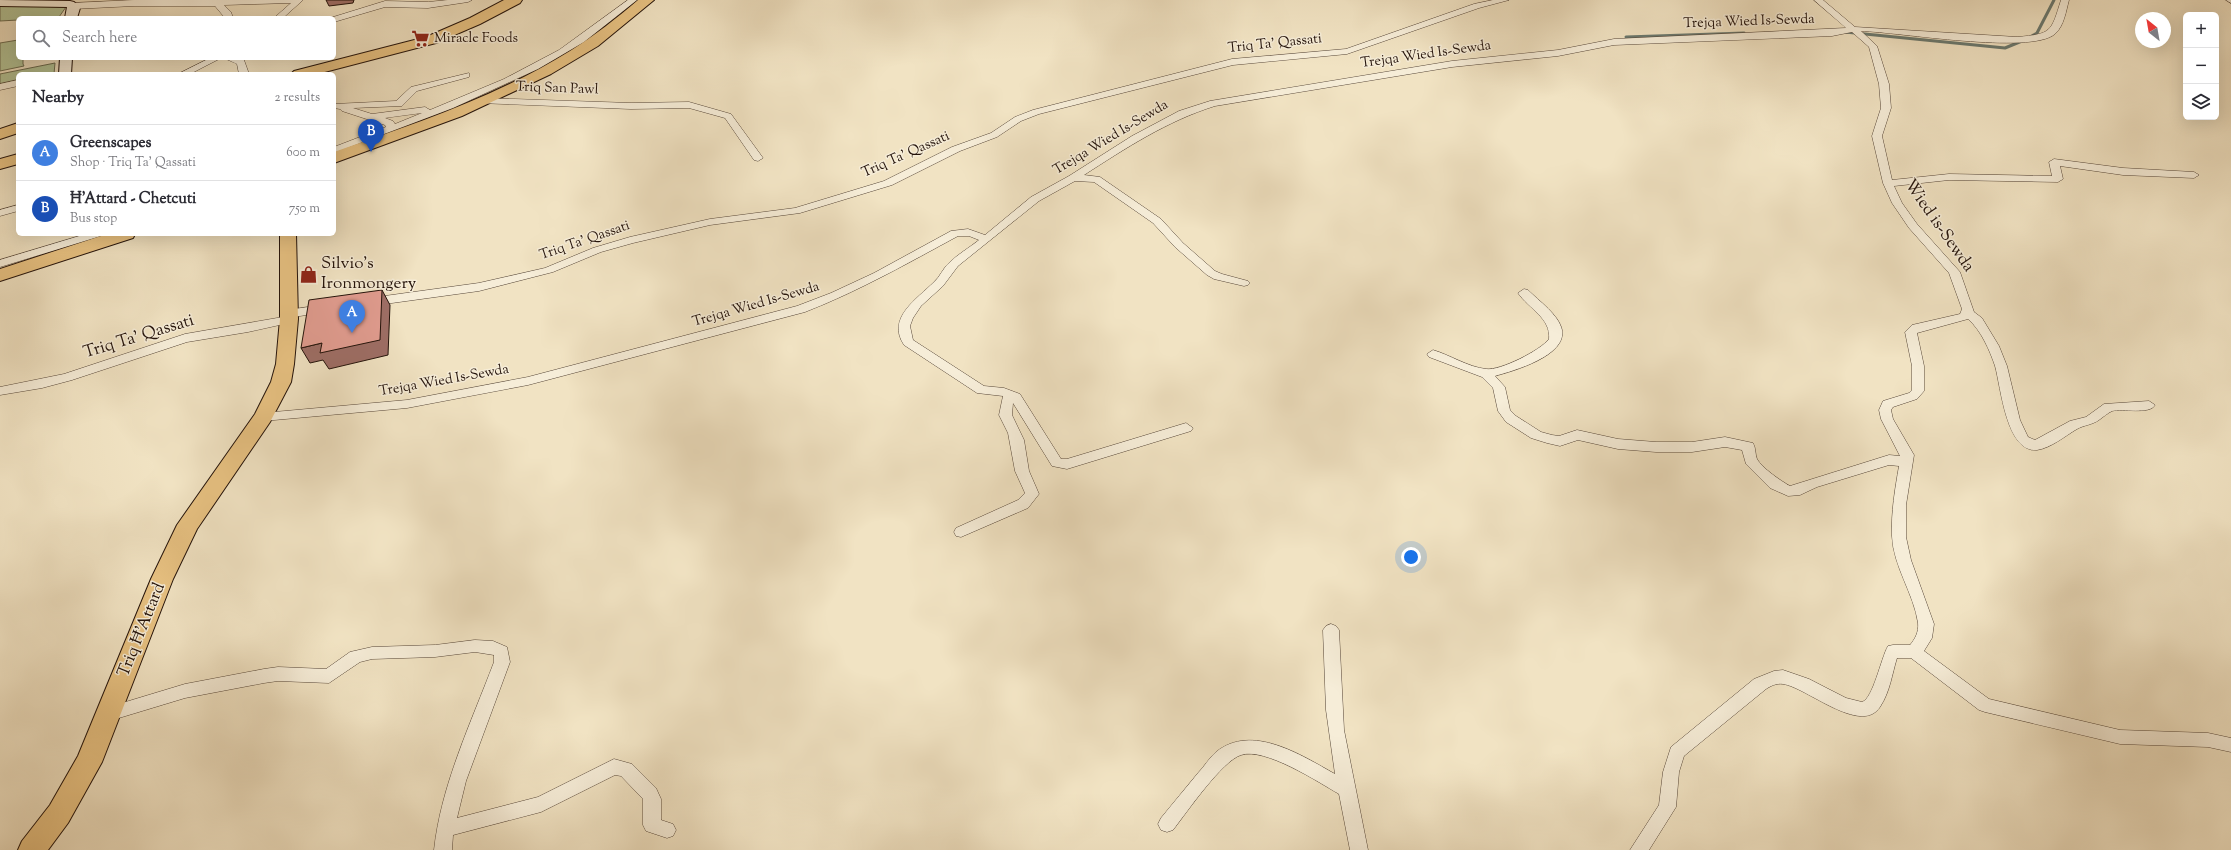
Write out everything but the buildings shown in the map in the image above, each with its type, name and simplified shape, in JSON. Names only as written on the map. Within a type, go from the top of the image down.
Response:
[{"type":"highway","points":[[307,72],[431,40],[475,21],[515,0]]},
{"type":"highway","points":[[336,157],[398,135],[485,94],[543,72],[602,37],[646,0]]},
{"type":"highway","points":[[0,134],[16,129]]},
{"type":"highway","points":[[0,164],[16,160]]},
{"type":"highway","points":[[0,275],[99,236]]},
{"type":"main road","name":"Triq Ħ'Attard","points":[[32,850],[59,814],[89,762],[162,579],[188,524],[263,417],[281,382],[285,364],[288,316],[288,236]]},
{"type":"street","points":[[0,2],[22,0]]},
{"type":"street","points":[[105,4],[115,0]]},
{"type":"street","points":[[0,2],[72,8],[143,3],[157,0]]},
{"type":"street","points":[[72,8],[105,4],[194,2],[217,3],[293,0]]},
{"type":"street","points":[[280,16],[299,0]]},
{"type":"street","points":[[336,18],[367,8],[394,4],[428,4],[468,0]]},
{"type":"street","points":[[485,94],[563,51],[633,0]]},
{"type":"street","name":"Triq Ta' Qassati","points":[[356,304],[479,287],[549,270],[597,250],[630,240],[710,222],[796,211],[888,183],[956,149],[994,135],[1018,119],[1036,112],[1172,80],[1232,62],[1261,58],[1326,54],[1347,51],[1477,6],[1505,0]]},
{"type":"street","name":"Wied is-Sewda","points":[[1818,0],[1851,29],[1861,34],[1873,46],[1884,84],[1886,108],[1877,136],[1888,183],[1897,203],[1913,226],[1954,272],[1968,309],[1968,314]]},
{"type":"street","name":"Trejqa Wied Is-Sewda","points":[[263,417],[413,403],[528,381],[768,319],[818,303],[878,275],[955,233],[965,231],[974,232],[986,240],[1035,199],[1073,178],[1171,118],[1191,109],[1224,101],[1452,64],[1570,51],[1614,42],[1832,34],[1851,29],[1986,39],[2026,39],[2046,36],[2052,32],[2065,0]]},
{"type":"street","points":[[217,3],[228,14],[228,16]]},
{"type":"street","points":[[353,4],[367,8]]},
{"type":"street","points":[[65,72],[66,60]]},
{"type":"street","points":[[187,72],[213,60]]},
{"type":"street","points":[[234,60],[241,62],[244,72]]},
{"type":"street","points":[[370,118],[397,108],[414,89],[466,75]]},
{"type":"street","points":[[0,87],[16,83]]},
{"type":"street","name":"Triq San Pawl","points":[[336,149],[457,102],[485,94],[631,106],[683,104],[728,116],[758,158]]},
{"type":"street","points":[[336,106],[425,110]]},
{"type":"street","points":[[336,106],[390,123],[391,129]]},
{"type":"street","points":[[1888,183],[1949,177],[2058,179],[2057,159],[2089,169],[2123,173],[2194,175]]},
{"type":"street","points":[[1073,178],[1096,179],[1157,222],[1179,245],[1211,273],[1218,277],[1244,283]]},
{"type":"street","points":[[0,213],[16,209]]},
{"type":"street","points":[[0,264],[99,236]]},
{"type":"street","points":[[986,240],[954,264],[939,285],[917,304],[904,326],[903,334],[908,342],[981,390],[1010,394],[1023,406],[1054,460],[1062,464],[1186,428]]},
{"type":"street","points":[[1486,374],[1527,361],[1545,351],[1555,340],[1557,331],[1552,322],[1524,293]]},
{"type":"street","name":"Triq Ta' Qassati","points":[[0,391],[42,384],[68,377],[185,338],[248,328],[288,316],[333,308]]},
{"type":"street","points":[[1914,652],[1924,638],[1926,624],[1904,560],[1899,537],[1899,504],[1907,462],[1905,447],[1887,419],[1885,410],[1888,404],[1913,396],[1918,391],[1916,354],[1910,337],[1911,332],[1916,328],[1957,319],[1968,314],[1978,321],[1993,346],[2002,366],[2014,420],[2023,440],[2029,444],[2036,445],[2047,440],[2070,427],[2090,420],[2109,407],[2149,405]]},
{"type":"street","points":[[1433,354],[1486,374],[1499,387],[1504,411],[1511,420],[1536,435],[1552,440],[1560,441],[1577,435],[1618,444],[1673,448],[1716,443],[1736,443],[1748,446],[1751,461],[1775,484],[1788,491],[1795,491],[1812,483],[1889,460],[1907,462]]},
{"type":"street","points":[[961,532],[1024,504],[1032,494],[1031,486],[1022,470],[1017,439],[1006,420],[1006,405],[1010,394]]},
{"type":"street","points":[[1331,630],[1335,736],[1339,760],[1360,850]]},
{"type":"street","points":[[109,714],[185,690],[264,676],[278,674],[329,676],[356,657],[372,653],[435,651],[476,646],[498,648],[502,652],[502,662],[458,781],[445,829],[443,850]]},
{"type":"street","points":[[1639,850],[1668,807],[1671,772],[1677,752],[1760,684],[1770,678],[1783,677],[1799,682],[1846,706],[1860,710],[1870,707],[1877,698],[1888,657],[1892,650],[1914,652],[1986,705],[2120,737],[2208,740],[2231,745]]},
{"type":"street","points":[[1167,824],[1221,758],[1233,750],[1246,747],[1259,749],[1294,761],[1347,790]]},
{"type":"street","points":[[445,829],[533,807],[606,769],[621,766],[650,794],[652,799],[652,825],[667,830]]},
{"type":"green space","points":[[0,5],[66,7],[60,16],[16,16],[16,20],[0,21]]},
{"type":"green space","points":[[16,40],[16,60],[23,60],[24,66],[0,71],[0,43]]},
{"type":"green space","points":[[55,63],[54,72],[16,72],[16,81],[0,85],[0,74]]},
{"type":"waterway","points":[[2030,37],[2037,33],[2054,0]]},
{"type":"waterway","points":[[1845,32],[2005,48],[2022,41]]},
{"type":"waterway","points":[[1626,37],[1744,33]]},
{"type":"place","name":"Miracle Foods","points":[[421,39]]},
{"type":"place","name":"Ħ'Attard - Chetcuti","points":[[371,152]]},
{"type":"place","name":"Silvio's Ironmongery","points":[[308,274]]},
{"type":"place","name":"Greenscapes","points":[[352,333]]}]
